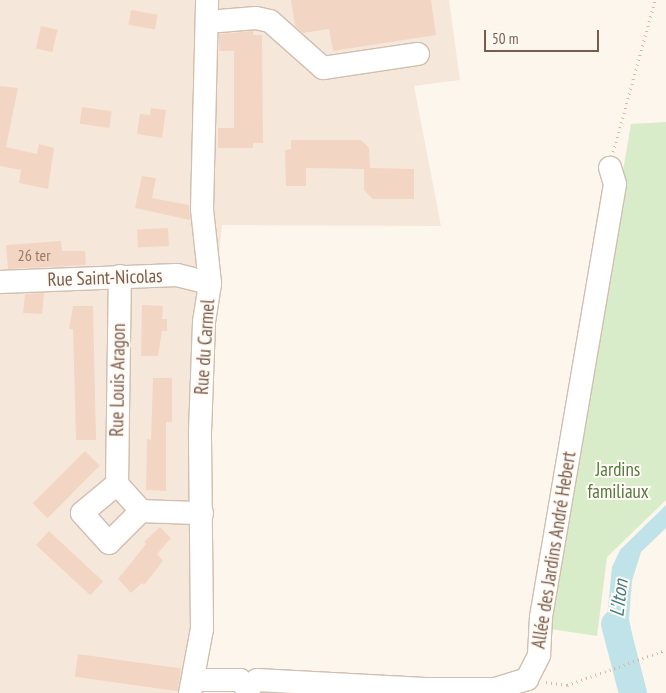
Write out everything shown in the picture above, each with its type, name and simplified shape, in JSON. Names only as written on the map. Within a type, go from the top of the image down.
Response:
[{"type":"street","points":[[207,11],[270,21],[323,68],[418,54]]},
{"type":"street","name":"Rue du Carmel","points":[[192,687],[202,629],[200,432],[204,322],[210,283],[202,208],[207,11]]},
{"type":"street","name":"Allée des Jardins André Hebert","points":[[527,679],[540,655],[541,617],[615,184],[610,168]]},
{"type":"street","name":"Rue Saint-Nicolas","points":[[0,282],[177,275],[210,283]]},
{"type":"street","name":"Rue Louis Aragon","points":[[117,484],[120,276]]},
{"type":"street","points":[[142,511],[117,484],[82,513],[109,542],[142,511],[202,513]]},
{"type":"street","points":[[192,687],[240,680],[247,689],[257,680],[425,689],[495,689],[527,679]]},
{"type":"path","points":[[610,168],[618,127],[655,0]]},
{"type":"path","points":[[527,679],[566,684],[666,650]]},
{"type":"shaded area","points":[[0,0],[449,0],[460,80],[414,86],[441,226],[222,225],[209,351],[204,693],[0,693]]},
{"type":"green space","name":"Jardins familiaux","points":[[666,122],[666,500],[607,557],[597,636],[544,628],[631,124]]},
{"type":"water","points":[[666,505],[666,528],[641,552],[632,581],[629,619],[636,655],[613,666],[606,628],[612,567],[620,550]]},
{"type":"building","points":[[291,0],[431,0],[436,35],[333,51],[329,29],[303,33],[295,26]]},
{"type":"building","points":[[131,10],[158,15],[155,29],[128,25]]},
{"type":"building","points":[[41,26],[58,30],[52,52],[36,48]]},
{"type":"building","points":[[253,31],[253,35],[262,35],[263,143],[253,143],[253,148],[218,148],[218,128],[234,128],[234,51],[219,51],[219,34]]},
{"type":"building","points":[[0,86],[18,88],[6,147],[37,154],[39,144],[54,148],[48,189],[19,183],[21,170],[0,166]]},
{"type":"building","points":[[82,107],[112,111],[109,128],[80,124]]},
{"type":"building","points":[[151,108],[166,110],[162,138],[137,134],[140,114],[150,115]]},
{"type":"building","points":[[291,140],[361,140],[369,148],[370,168],[414,169],[414,199],[373,199],[364,190],[364,169],[306,168],[306,186],[286,186],[285,150],[291,149]]},
{"type":"building","points":[[142,176],[156,178],[152,198],[189,205],[190,220],[135,208]]},
{"type":"building","points":[[168,228],[169,246],[138,248],[137,230]]},
{"type":"building","points":[[61,241],[62,251],[85,251],[86,265],[8,269],[6,245]]},
{"type":"building","points":[[44,293],[42,314],[23,313],[25,294]]},
{"type":"building","points":[[142,305],[163,306],[162,319],[167,319],[167,331],[162,331],[158,356],[141,356]]},
{"type":"building","points":[[73,306],[93,306],[96,440],[76,440],[73,329],[69,329]]},
{"type":"building","points":[[153,378],[172,378],[172,422],[166,422],[166,491],[146,490],[147,439],[151,440]]},
{"type":"building","points":[[85,451],[100,466],[48,518],[33,503]]},
{"type":"building","points":[[160,527],[171,538],[157,554],[163,561],[144,585],[142,583],[131,593],[118,579],[146,544],[144,542]]},
{"type":"building","points":[[49,531],[103,581],[90,595],[36,545]]},
{"type":"building","points":[[78,654],[181,668],[178,691],[75,677]]},
{"type":"waterway","name":"L'Iton","points":[[615,624],[633,693]]}]
